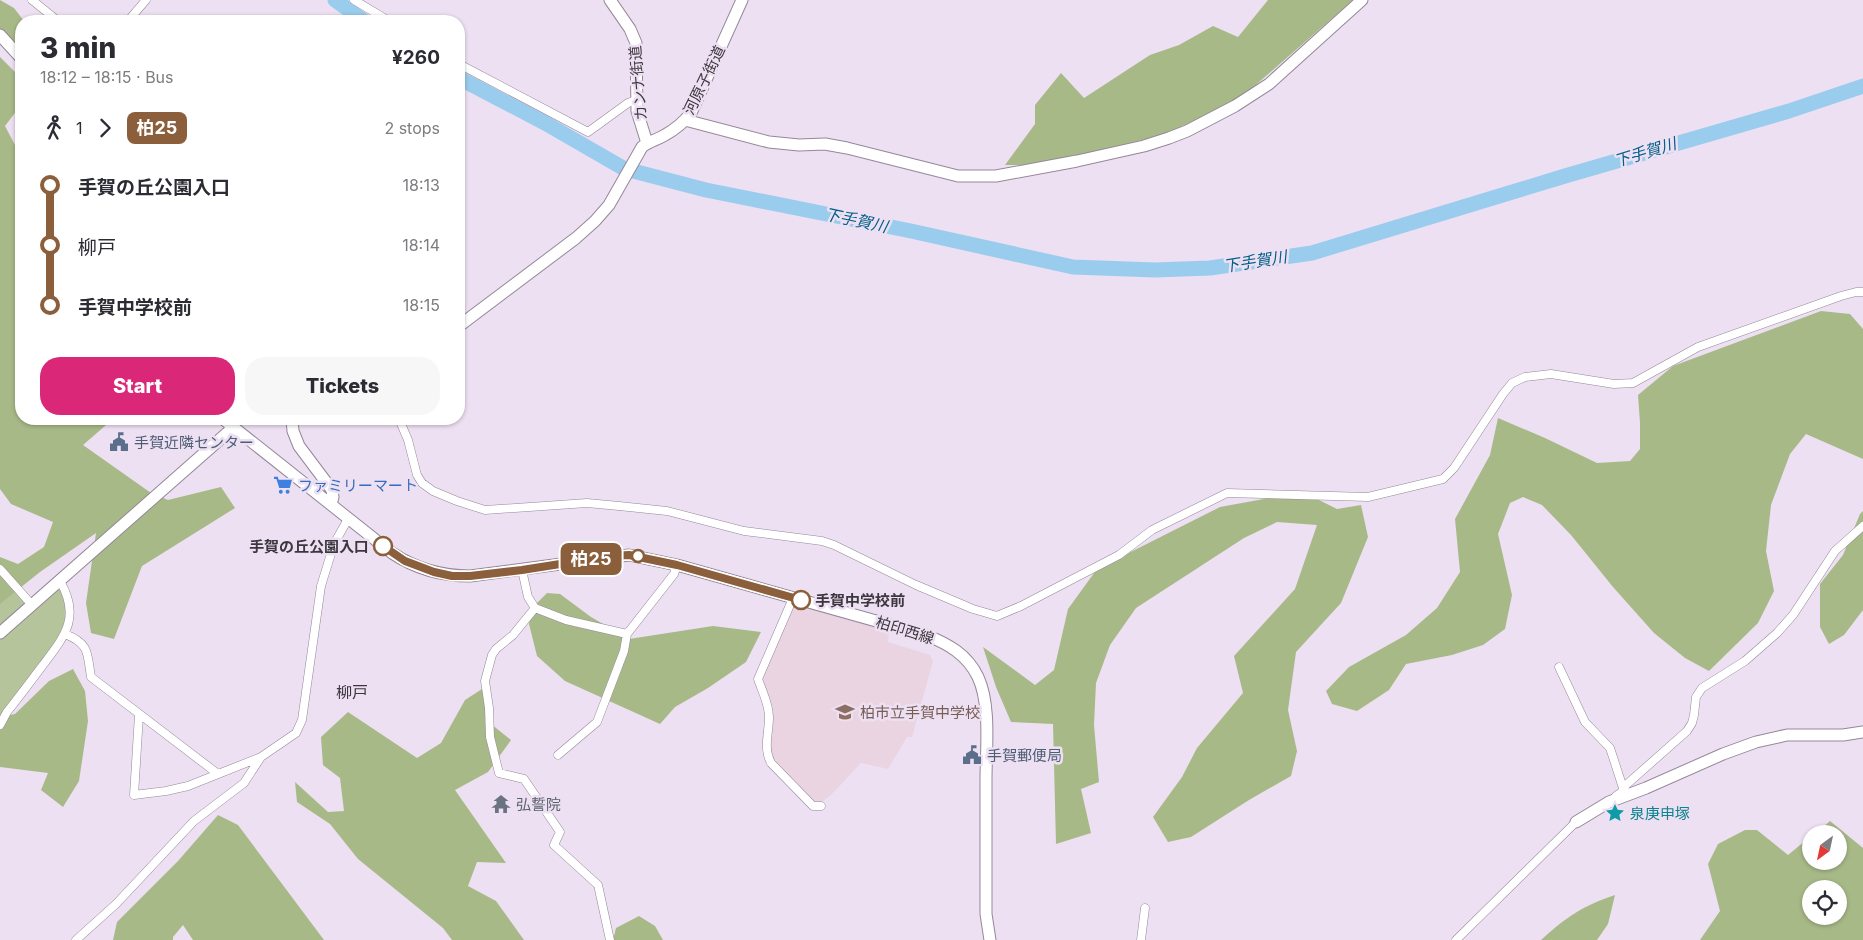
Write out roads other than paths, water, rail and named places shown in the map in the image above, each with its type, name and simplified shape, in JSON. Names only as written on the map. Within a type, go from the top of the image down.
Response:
[{"type":"street","points":[[32,0],[51,15]]},
{"type":"street","points":[[133,15],[146,0]]},
{"type":"street","points":[[354,0],[379,15]]},
{"type":"street","name":"カンナ街道","points":[[610,0],[630,30],[636,43],[637,111],[647,142]]},
{"type":"street","name":"河原子街道","points":[[465,321],[595,222],[609,205],[637,154],[647,142],[664,135],[685,120],[690,113],[742,0]]},
{"type":"street","points":[[685,120],[769,142],[799,145],[825,144],[958,176],[996,176],[1144,146],[1170,138],[1187,130],[1236,106],[1269,84],[1362,0]]},
{"type":"street","points":[[0,35],[15,51]]},
{"type":"street","points":[[465,67],[588,132],[628,103],[636,100]]},
{"type":"street","points":[[402,425],[417,475],[422,483],[433,491],[485,510],[587,503],[667,512],[744,531],[822,541],[916,585],[973,609],[997,616],[1021,606],[1119,555],[1152,530],[1228,493],[1368,497],[1442,479],[1454,468],[1503,394],[1512,383],[1525,377],[1550,374],[1614,384],[1633,384],[1698,347],[1841,296],[1863,292]]},
{"type":"street","name":"柏印西線","points":[[232,425],[348,519],[405,561],[434,572],[452,576],[470,576],[629,555],[677,565],[926,635],[955,649],[976,672],[983,692],[986,716],[986,914],[990,940]]},
{"type":"street","points":[[292,425],[299,446],[332,490],[331,504]]},
{"type":"street","points":[[0,633],[234,427]]},
{"type":"street","points":[[139,715],[134,795],[173,789],[218,774],[261,756],[296,733],[302,720],[321,586],[334,544],[348,519]]},
{"type":"street","points":[[1624,793],[1626,785],[1687,731],[1692,723],[1696,697],[1702,688],[1745,661],[1777,633],[1793,615],[1835,551],[1863,526]]},
{"type":"street","points":[[558,755],[597,722],[624,651],[627,634],[674,574],[677,565]]},
{"type":"street","points":[[0,569],[32,605]]},
{"type":"street","points":[[522,570],[528,597],[535,608],[566,620],[627,634]]},
{"type":"street","points":[[0,726],[7,712],[66,634],[70,617],[69,604],[66,591],[60,581]]},
{"type":"street","points":[[794,598],[758,679],[768,705],[767,756],[770,763],[813,806],[821,806]]},
{"type":"street","points":[[535,608],[514,635],[496,649],[492,655],[485,681],[489,708],[490,737],[499,773],[524,779],[560,832],[554,845],[598,885],[610,940]]},
{"type":"street","points":[[66,634],[77,639],[87,650],[91,677],[218,774]]},
{"type":"street","points":[[1559,667],[1586,722],[1610,748],[1624,793]]},
{"type":"street","points":[[1456,940],[1576,822],[1624,793],[1646,788],[1723,754],[1756,742],[1788,735],[1843,735],[1863,732]]},
{"type":"street","points":[[76,940],[116,904],[194,821],[244,784],[261,756]]},
{"type":"street","points":[[1141,940],[1145,908]]},
{"type":"waterway","name":"下手賀川","points":[[335,0],[356,15]]},
{"type":"waterway","name":"下手賀川","points":[[465,81],[545,123],[623,168]]},
{"type":"waterway","name":"下手賀川","points":[[633,171],[706,190],[911,231],[1073,267],[1155,270],[1210,268],[1312,253],[1565,176],[1789,111],[1863,86]]},
{"type":"place","name":"手賀近隣センター","points":[[119,442]]},
{"type":"place","name":"ファミリーマート","points":[[283,485]]},
{"type":"place","name":"手賀の丘公園入口","points":[[383,546]]},
{"type":"place","name":"手賀中学校前","points":[[801,600]]},
{"type":"place","name":"柏市立手賀中学校","points":[[845,712]]},
{"type":"place","name":"手賀郵便局","points":[[972,755]]},
{"type":"place","name":"弘誓院","points":[[501,804]]},
{"type":"place","name":"泉庚申塚","points":[[1615,813]]},
{"type":"district","name":"柳戸","points":[[352,692]]}]
